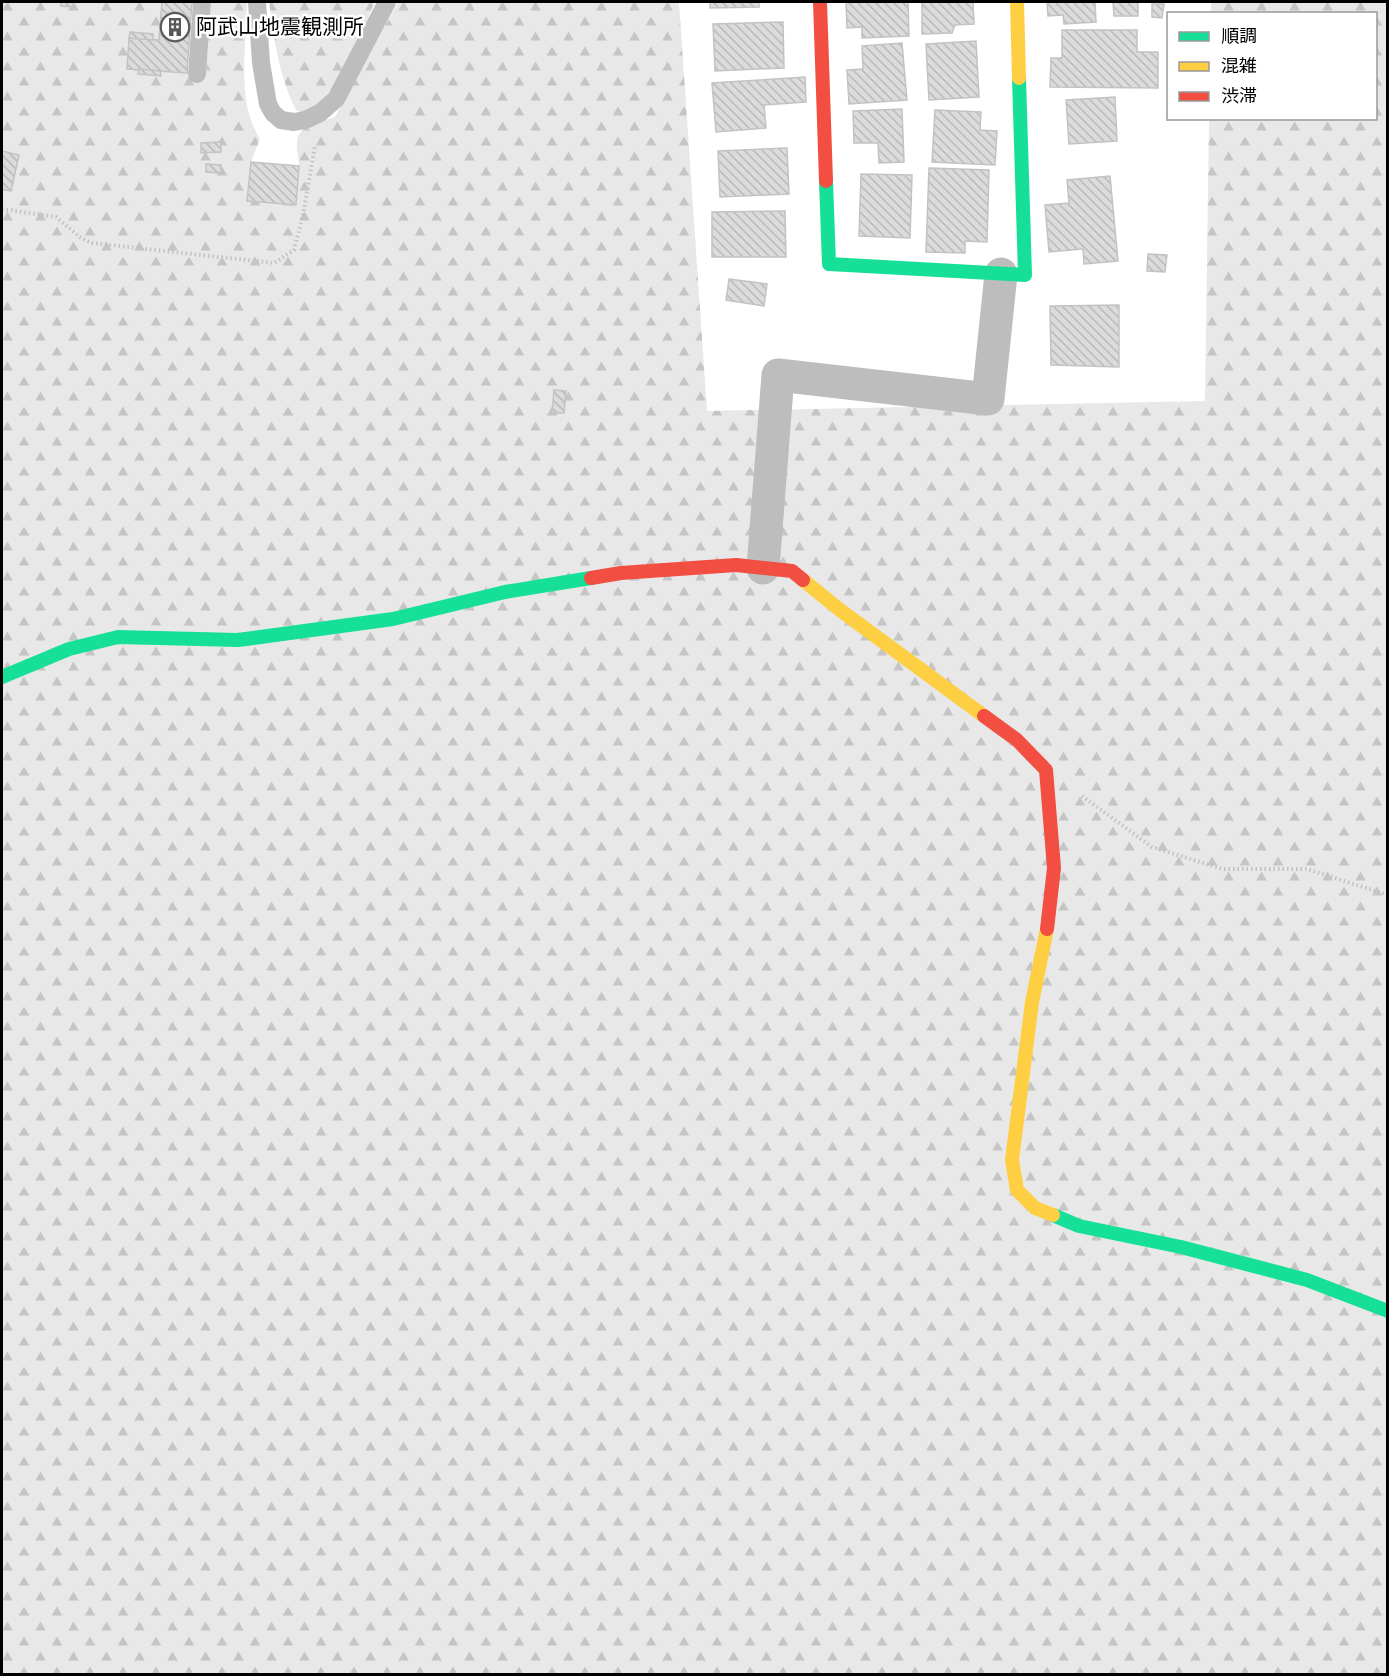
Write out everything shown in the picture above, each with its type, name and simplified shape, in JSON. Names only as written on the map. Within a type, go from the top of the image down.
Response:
[{"type":"street","points":[[820,2],[830,264],[1025,275],[1017,2]]},
{"type":"street","points":[[762,567],[778,375],[988,399],[1001,274]]},
{"type":"street","points":[[2,677],[69,649],[118,637],[238,640],[393,619],[505,592],[621,573],[736,565],[792,571],[840,610],[1017,740],[1047,770],[1054,868],[1047,932],[1032,1002],[1012,1160],[1017,1190],[1035,1208],[1079,1226],[1181,1247],[1307,1280],[1388,1311]]},
{"type":"lane","points":[[197,74],[202,2]]},
{"type":"lane","points":[[257,2],[263,87],[268,104],[281,120],[294,122],[320,113],[336,99],[387,2]]},
{"type":"path","points":[[2,209],[56,217],[81,238],[92,243],[274,263],[294,250],[303,215],[320,113]]},
{"type":"path","points":[[1047,770],[1152,848],[1222,869],[1307,868],[1388,895]]},
{"type":"green space","points":[[2,2],[192,2],[187,72],[206,74],[211,2],[247,2],[245,90],[252,124],[260,139],[251,162],[299,166],[297,144],[300,133],[314,124],[335,117],[398,2],[679,2],[707,411],[1205,401],[1209,120],[1377,120],[1377,12],[1211,12],[1211,2],[1387,2],[1387,1674],[2,1674]]},
{"type":"green space","points":[[269,2],[375,2],[335,85],[319,104],[302,113],[296,110],[281,71]]},
{"type":"building","points":[[61,2],[73,2],[73,7],[61,6]]},
{"type":"building","name":"阿武山地震観測所","points":[[162,2],[192,2],[187,73],[127,69],[129,38],[159,40]]},
{"type":"building","points":[[710,2],[759,2],[759,7],[710,8]]},
{"type":"building","points":[[846,2],[908,2],[909,36],[862,38],[862,27],[847,28]]},
{"type":"building","points":[[922,2],[973,2],[974,24],[955,25],[952,33],[922,34]]},
{"type":"building","points":[[1047,2],[1095,2],[1096,22],[1064,24],[1063,15],[1048,16]]},
{"type":"building","points":[[1113,2],[1138,2],[1138,16],[1114,16]]},
{"type":"building","points":[[1152,4],[1164,4],[1162,18],[1152,17]]},
{"type":"building","points":[[783,22],[784,68],[715,71],[713,24]]},
{"type":"building","points":[[1062,30],[1137,30],[1137,52],[1158,52],[1158,88],[1050,87],[1051,58],[1062,58]]},
{"type":"building","points":[[130,32],[153,34],[153,40],[129,38]]},
{"type":"building","points":[[976,41],[979,97],[929,100],[926,44]]},
{"type":"building","points":[[902,43],[907,100],[849,104],[847,70],[863,69],[862,46]]},
{"type":"building","points":[[139,69],[160,71],[161,76],[138,74]]},
{"type":"building","points":[[805,77],[806,102],[764,105],[766,128],[716,132],[712,83]]},
{"type":"building","points":[[1115,97],[1117,141],[1069,144],[1066,100]]},
{"type":"building","points":[[902,109],[904,162],[879,163],[878,143],[854,143],[853,111]]},
{"type":"building","points":[[935,110],[981,112],[980,130],[997,131],[995,165],[932,162]]},
{"type":"building","points":[[221,142],[221,152],[201,153],[201,143]]},
{"type":"building","points":[[787,148],[789,194],[720,197],[718,151]]},
{"type":"building","points":[[2,151],[19,155],[11,191],[2,189]]},
{"type":"building","points":[[251,162],[299,166],[296,205],[247,201]]},
{"type":"building","points":[[206,164],[221,165],[221,173],[206,172]]},
{"type":"building","points":[[929,168],[989,170],[987,242],[965,241],[965,253],[926,252]]},
{"type":"building","points":[[861,174],[912,175],[910,238],[859,236]]},
{"type":"building","points":[[1110,176],[1118,261],[1084,264],[1083,249],[1049,252],[1045,205],[1069,203],[1067,180]]},
{"type":"building","points":[[785,211],[786,257],[712,257],[712,212]]},
{"type":"building","points":[[1148,254],[1167,255],[1165,272],[1147,271]]},
{"type":"building","points":[[729,279],[767,284],[764,306],[726,300]]},
{"type":"building","points":[[1119,305],[1119,367],[1051,365],[1050,306]]},
{"type":"building","points":[[554,390],[566,391],[564,413],[552,413]]},
{"type":"traffic: fast","points":[[826,181],[829,264],[1025,275],[1019,78]]},
{"type":"traffic: fast","points":[[2,677],[69,649],[118,637],[238,640],[393,619],[505,592],[591,578]]},
{"type":"traffic: fast","points":[[1053,1215],[1079,1226],[1181,1247],[1307,1280],[1388,1311]]},
{"type":"traffic: slow","points":[[1017,2],[1019,78]]},
{"type":"traffic: slow","points":[[803,580],[984,716]]},
{"type":"traffic: slow","points":[[1047,929],[1032,1002],[1012,1160],[1017,1190],[1035,1208],[1053,1215]]},
{"type":"traffic: jam","points":[[820,2],[826,181]]},
{"type":"traffic: jam","points":[[591,578],[621,573],[736,565],[792,571],[803,580]]},
{"type":"traffic: jam","points":[[984,716],[1017,740],[1046,770],[1054,868],[1047,929]]},
{"type":"place","name":"阿武山地震観測所","points":[[175,27]]}]
